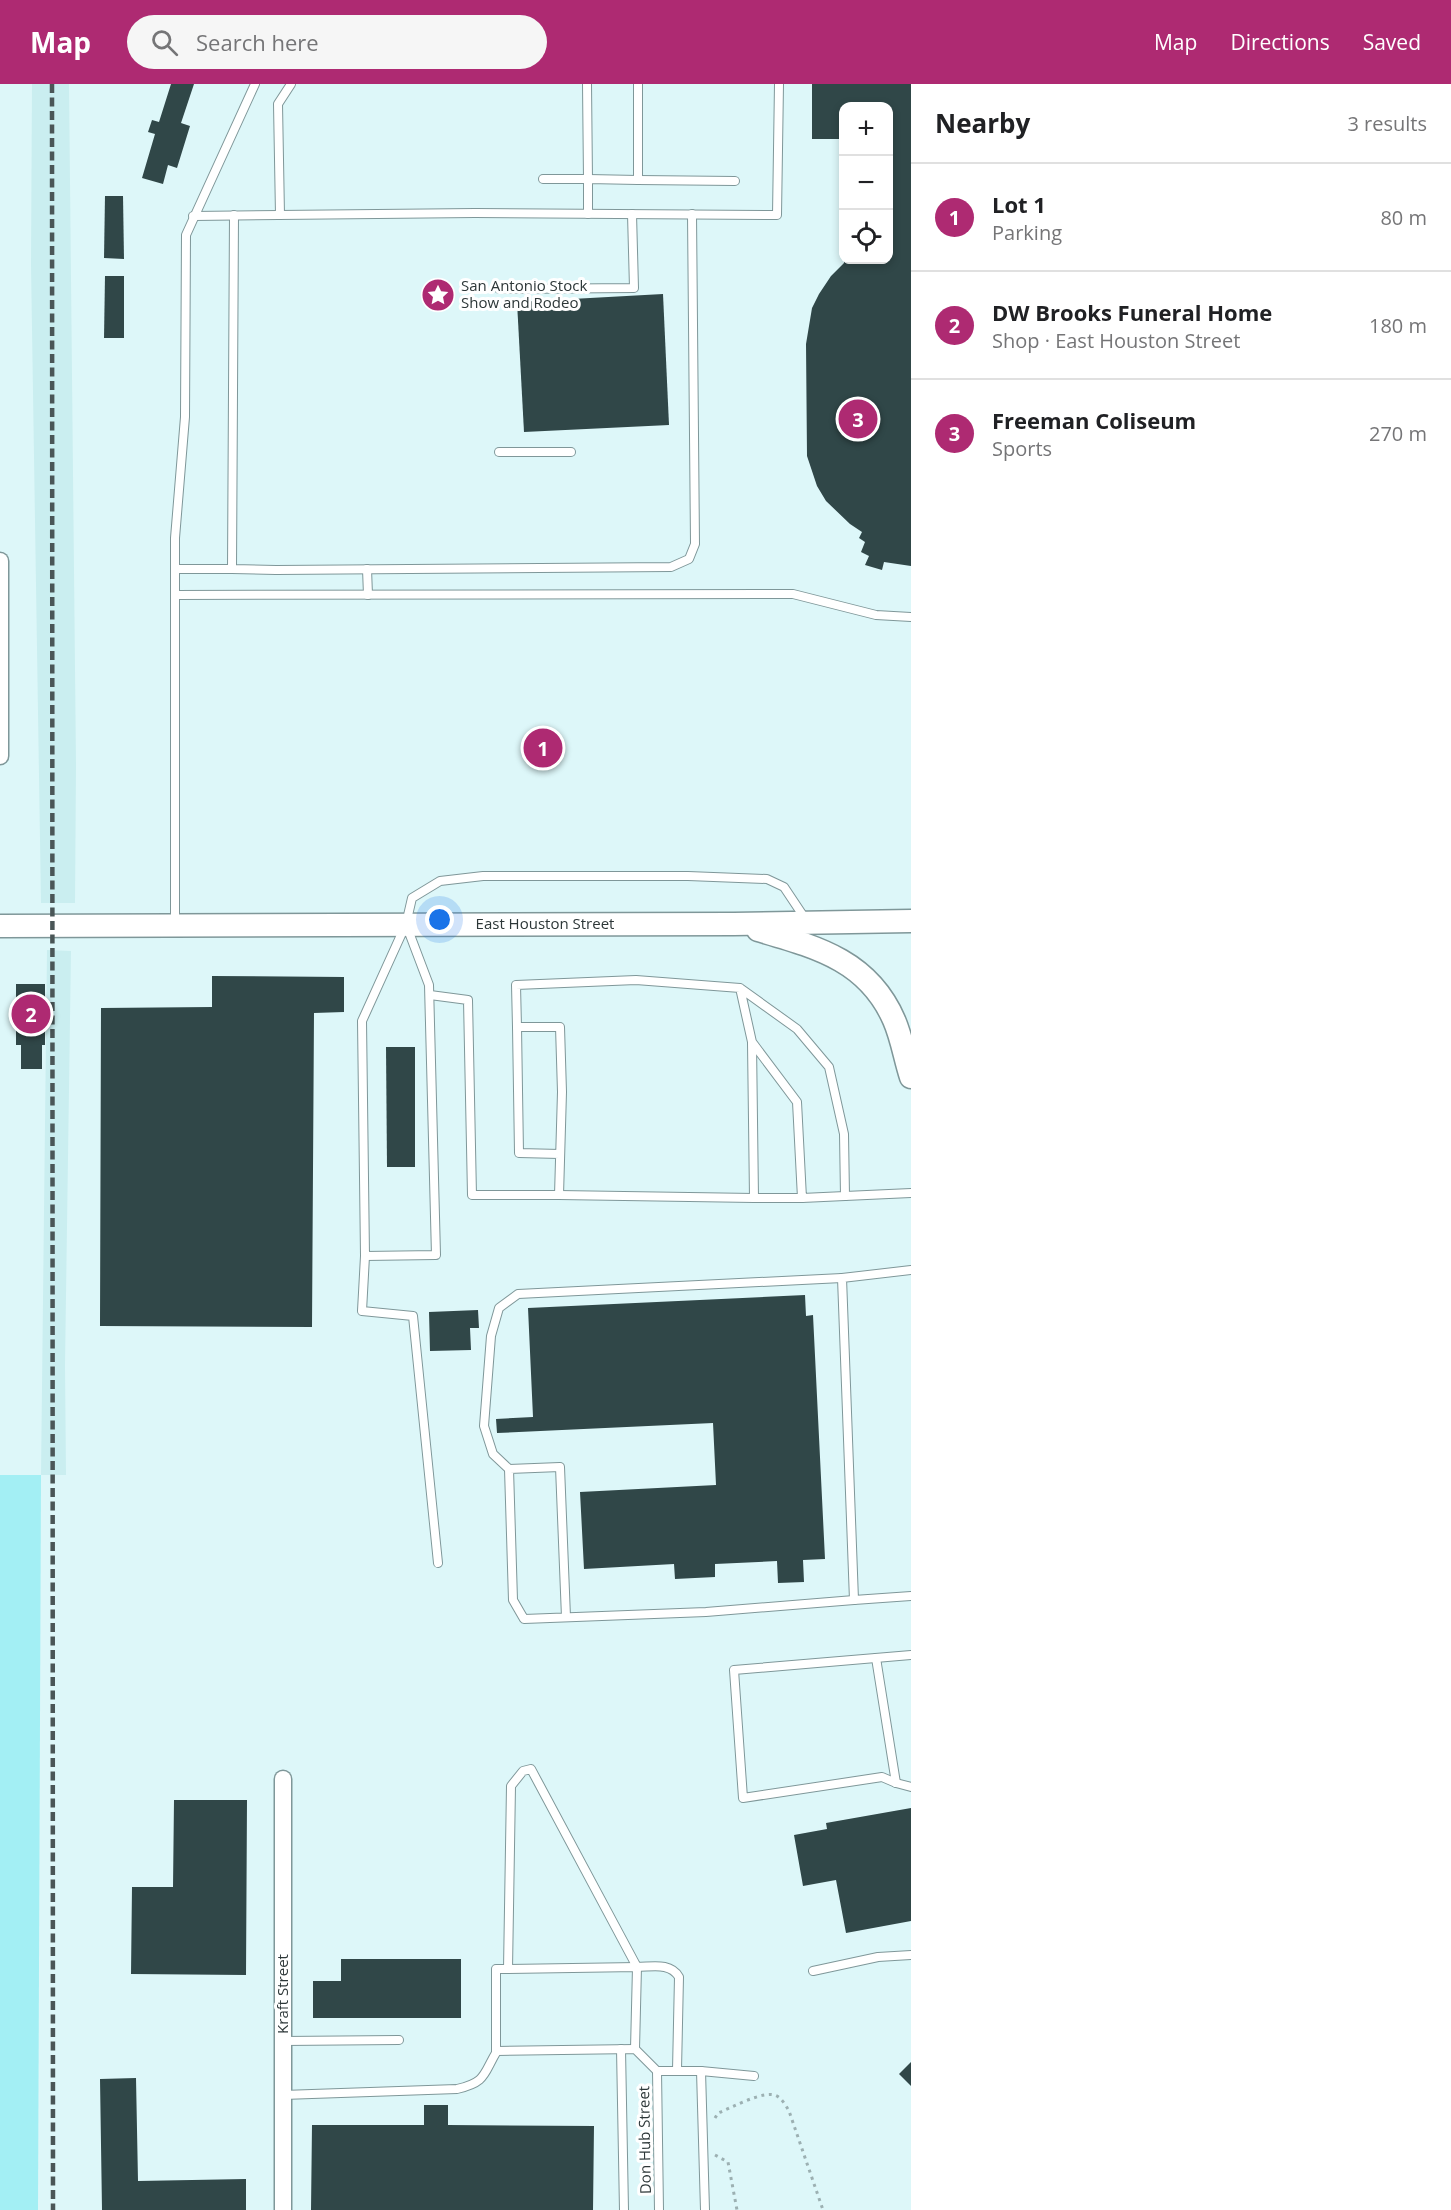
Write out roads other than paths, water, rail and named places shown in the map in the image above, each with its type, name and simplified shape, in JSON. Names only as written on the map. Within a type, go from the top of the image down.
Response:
[{"type":"main road","name":"East Houston Street","points":[[0,926],[734,924],[911,921]]},
{"type":"main road","points":[[734,924],[810,945],[846,962],[875,987],[894,1021],[911,1077]]},
{"type":"street","points":[[0,561],[0,756]]},
{"type":"street","name":"Kraft Street","points":[[283,1779],[283,2210]]},
{"type":"lane","points":[[175,925],[174,538],[185,417],[186,235],[255,84]]},
{"type":"lane","points":[[280,215],[278,104],[291,84]]},
{"type":"lane","points":[[587,84],[588,214]]},
{"type":"lane","points":[[638,84],[638,180]]},
{"type":"lane","points":[[193,216],[777,215],[778,84]]},
{"type":"lane","points":[[543,179],[735,181]]},
{"type":"lane","points":[[498,289],[634,288],[632,214]]},
{"type":"lane","points":[[174,569],[671,567],[689,558],[695,544],[692,214]]},
{"type":"lane","points":[[232,569],[234,215]]},
{"type":"lane","points":[[499,452],[571,452]]},
{"type":"lane","points":[[367,569],[368,595]]},
{"type":"lane","points":[[174,595],[794,594],[876,615],[911,617]]},
{"type":"lane","points":[[438,1563],[413,1316],[363,1311],[365,1256],[362,1022],[406,924],[412,898],[440,881],[495,876],[688,876],[767,879],[784,887],[807,922]]},
{"type":"lane","points":[[365,1256],[436,1255],[430,995],[429,985],[406,924]]},
{"type":"lane","points":[[560,1154],[519,1153],[516,985],[636,980],[740,988],[797,1029],[829,1066],[844,1134],[845,1196]]},
{"type":"lane","points":[[740,988],[752,1042],[754,1198]]},
{"type":"lane","points":[[430,995],[468,1000],[472,1194],[802,1198],[911,1193]]},
{"type":"lane","points":[[517,1027],[560,1027],[562,1092],[559,1195]]},
{"type":"lane","points":[[752,1042],[797,1102],[802,1198]]},
{"type":"lane","points":[[911,1270],[842,1278],[518,1294],[500,1308],[491,1336],[483,1426],[493,1454],[509,1469],[513,1600],[524,1619],[706,1612],[911,1596]]},
{"type":"lane","points":[[842,1278],[854,1600]]},
{"type":"lane","points":[[509,1469],[560,1467],[566,1617]]},
{"type":"lane","points":[[911,1655],[734,1670],[743,1798],[882,1777],[911,1787]]},
{"type":"lane","points":[[876,1658],[896,1783]]},
{"type":"lane","points":[[508,1969],[511,1786],[523,1771],[531,1769],[637,1967],[635,2049]]},
{"type":"lane","points":[[813,1971],[878,1957],[911,1955]]},
{"type":"lane","points":[[283,2095],[457,2089],[484,2077],[496,2052],[495,1969],[666,1966],[672,1968],[679,1977],[677,2070]]},
{"type":"lane","points":[[283,2041],[399,2040]]},
{"type":"lane","points":[[621,2049],[624,2210]]},
{"type":"lane","points":[[496,2052],[635,2049],[657,2071],[701,2071],[754,2076]]},
{"type":"lane","name":"Don Hub Street","points":[[657,2071],[659,2210]]},
{"type":"lane","points":[[701,2071],[705,2210]]},
{"type":"railway","points":[[52,84],[53,2210]]},
{"type":"place","name":"San Antonio Stock Show and Rodeo","points":[[438,295]]},
{"type":"place","name":"Freeman Coliseum","points":[[858,419]]},
{"type":"place","name":"Lot 1","points":[[543,748]]},
{"type":"place","name":"DW Brooks Funeral Home","points":[[31,1014]]}]
